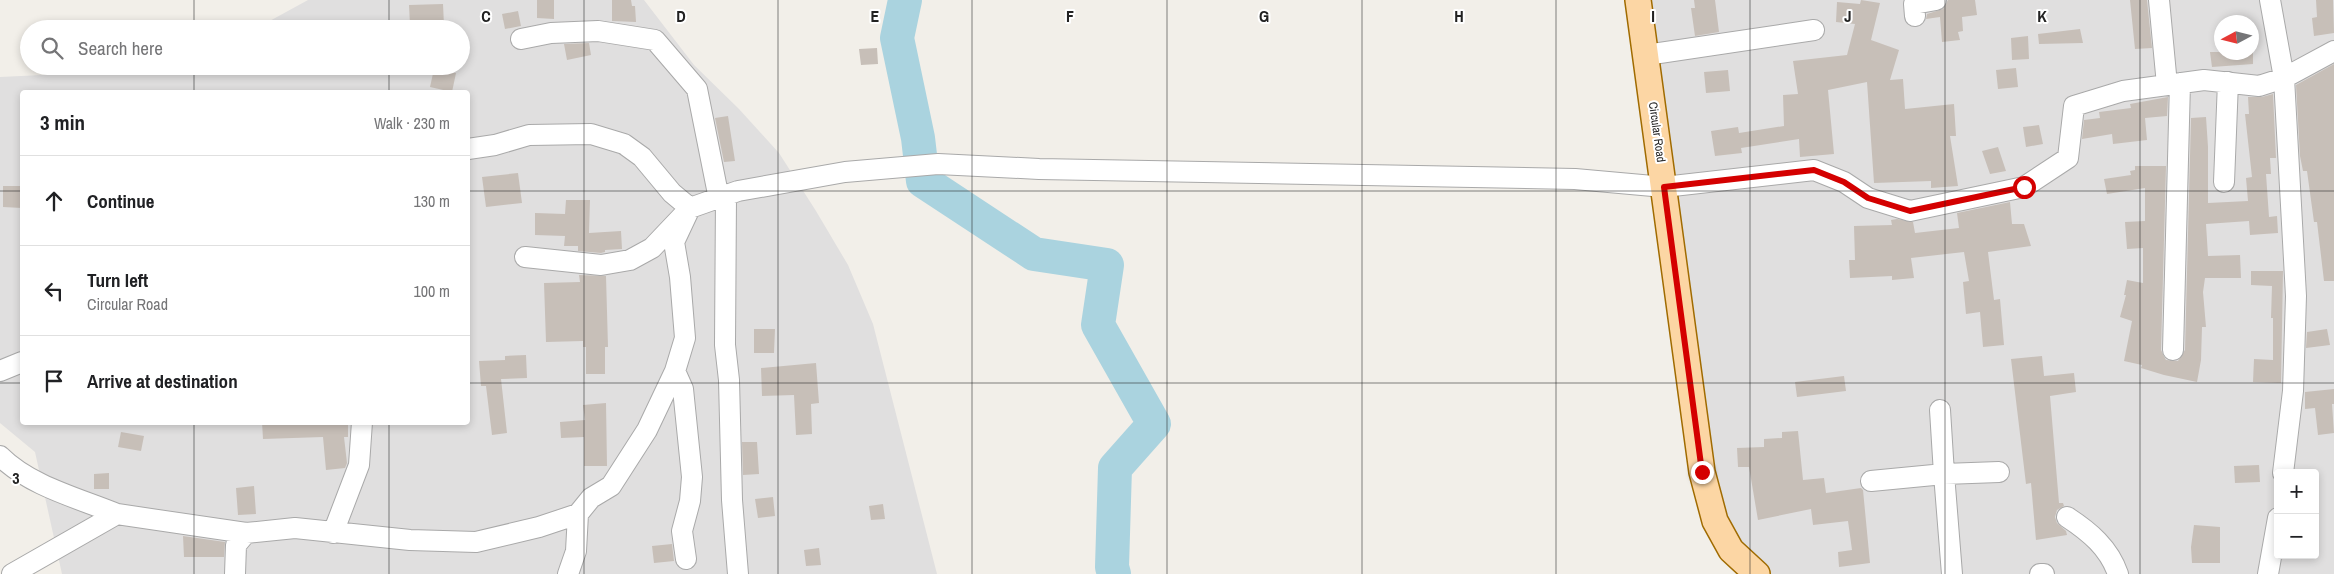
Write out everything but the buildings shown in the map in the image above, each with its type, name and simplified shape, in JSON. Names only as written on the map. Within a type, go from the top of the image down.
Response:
[{"type":"main road","name":"Circular Road","points":[[1638,0],[1702,472],[1719,528],[1731,550],[1758,574]]},
{"type":"street","points":[[1915,16],[1914,4],[1936,0]]},
{"type":"street","points":[[2159,0],[2174,84],[2174,350]]},
{"type":"street","points":[[2270,0],[2284,78],[2296,296],[2293,390],[2283,469]]},
{"type":"street","points":[[1646,55],[1814,30]]},
{"type":"street","points":[[521,39],[551,33],[598,32],[655,40],[697,89],[722,198],[724,345],[729,380],[732,490],[738,574]]},
{"type":"street","points":[[525,257],[601,265],[630,260],[652,248],[690,208],[746,190],[845,172],[938,164],[1039,169],[1575,179],[1664,187],[1814,170],[1844,182],[1868,198],[1910,211],[2024,187],[2068,158],[2074,106],[2123,91],[2204,80],[2259,86],[2284,78],[2334,51]]},
{"type":"street","points":[[2224,182],[2228,82]]},
{"type":"street","points":[[470,149],[495,145],[529,135],[591,134],[624,144],[642,156],[672,193],[690,208]]},
{"type":"street","points":[[0,456],[8,465],[51,488],[117,514],[246,533],[295,528],[410,540],[476,542],[538,527],[578,514],[591,498],[611,486],[647,430],[675,371],[685,338],[680,277],[674,242],[690,208]]},
{"type":"street","points":[[0,371],[20,363]]},
{"type":"street","points":[[675,371],[683,389],[692,477],[690,501],[682,531],[686,559]]},
{"type":"street","points":[[1940,410],[1952,574]]},
{"type":"street","points":[[333,533],[359,465],[362,425]]},
{"type":"street","points":[[1871,481],[1944,474],[1999,472]]},
{"type":"street","points":[[12,574],[117,514]]},
{"type":"street","points":[[568,574],[576,551],[578,514]]},
{"type":"street","points":[[2067,517],[2085,529],[2105,547],[2118,574]]},
{"type":"street","points":[[235,574],[236,545],[246,533]]},
{"type":"street","points":[[2268,574],[2274,540]]},
{"type":"shaded area","points":[[308,0],[644,0],[694,65],[739,109],[779,153],[848,265],[873,324],[937,574],[62,574],[35,452],[0,423],[0,77],[42,75],[470,75],[470,20],[271,20]]},
{"type":"shaded area","points":[[1641,0],[2334,0],[2334,574],[1754,574],[1712,539]]},
{"type":"waterway","points":[[905,0],[897,38],[918,138],[923,181],[1034,254],[1107,265],[1098,325],[1154,424],[1115,468],[1112,567],[1114,574]]},
{"type":"route","points":[[1702,472],[1664,187],[1814,170],[1844,182],[1868,198],[1910,211],[2024,187]]}]
